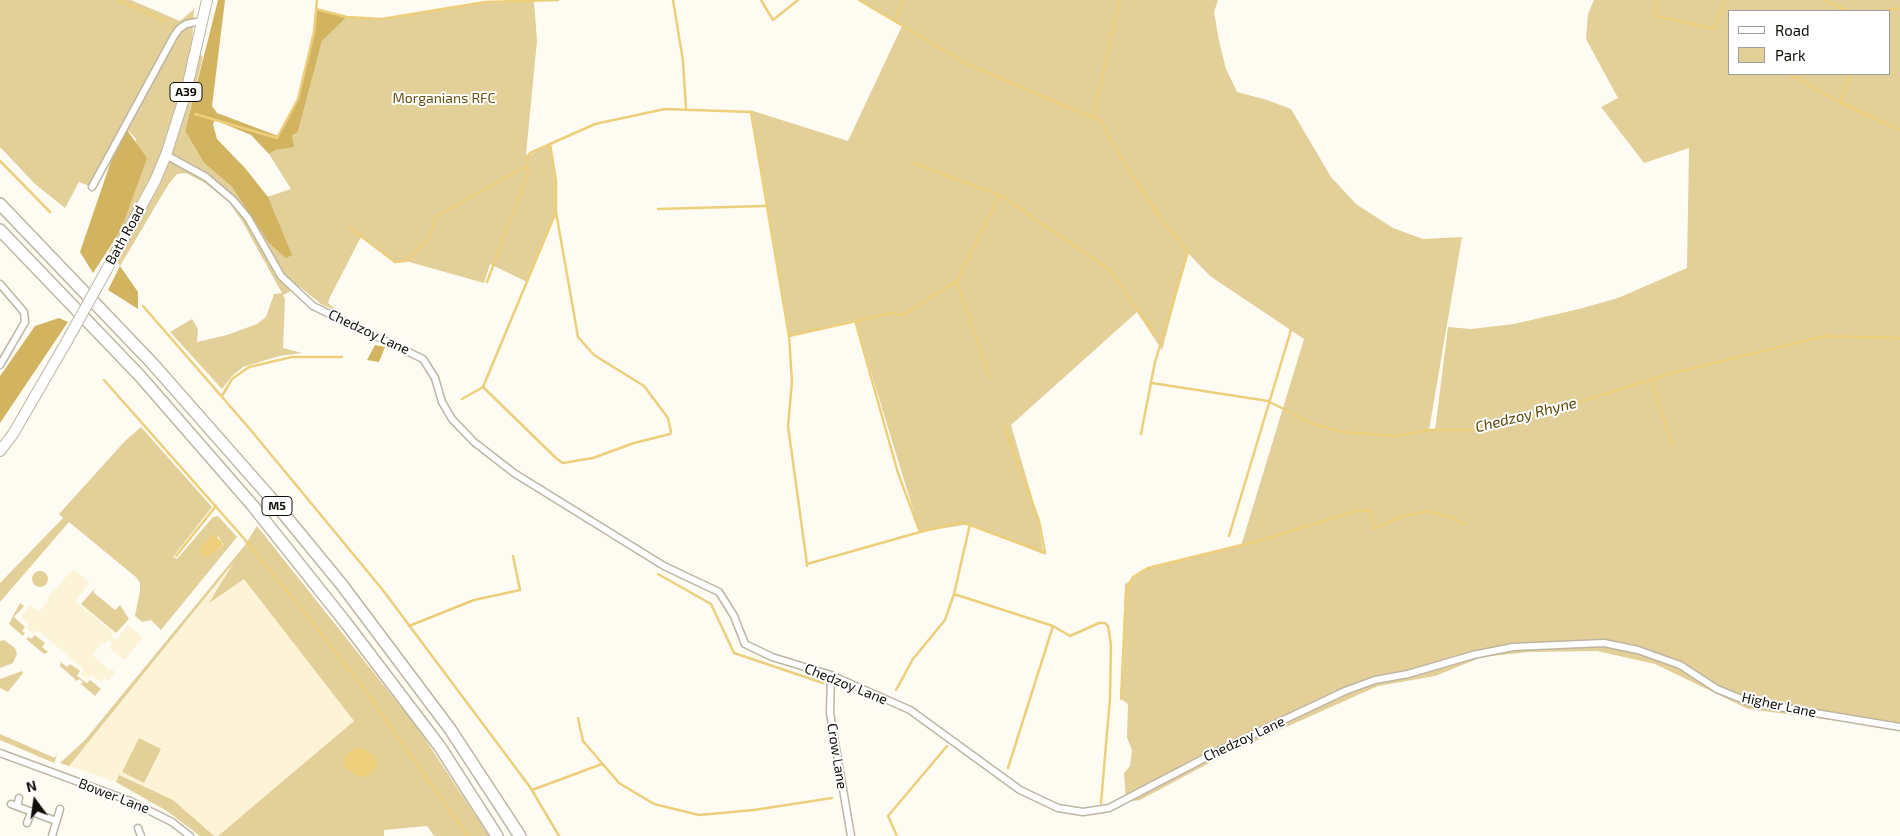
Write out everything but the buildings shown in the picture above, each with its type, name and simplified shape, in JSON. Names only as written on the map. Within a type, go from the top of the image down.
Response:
[{"type":"highway","name":"M5","points":[[0,204],[152,363],[269,496],[330,570],[450,729],[520,836]]},
{"type":"highway","name":"M5","points":[[0,230],[140,376],[253,506],[346,623],[440,747],[497,836]]},
{"type":"main road","name":"Bath Road","points":[[0,452],[13,434],[67,341],[155,181],[166,155],[186,92],[207,0]]},
{"type":"street","points":[[92,187],[174,36],[186,24],[202,21]]},
{"type":"street","name":"Chedzoy Lane","points":[[166,155],[206,177],[233,200],[248,218],[281,276],[313,306],[423,359],[435,378],[442,402],[452,419],[474,442],[514,473],[664,566],[719,592],[734,616],[745,644],[772,656],[831,675],[910,710],[1020,790],[1058,808],[1083,812],[1109,808],[1232,744],[1345,691],[1375,680],[1408,674],[1472,655],[1513,647],[1604,644],[1638,650]]},
{"type":"street","points":[[0,284],[24,312],[25,322],[0,365]]},
{"type":"street","name":"Higher Lane","points":[[1638,650],[1680,665],[1717,689],[1749,702],[1900,727]]},
{"type":"street","name":"Crow Lane","points":[[831,675],[830,713],[851,836]]},
{"type":"street","name":"Bower Lane","points":[[2,753],[130,801],[172,822],[190,836]]},
{"type":"street","points":[[19,798],[14,805],[56,821]]},
{"type":"street","points":[[52,836],[60,809]]},
{"type":"street","points":[[27,823],[32,811]]},
{"type":"street","points":[[138,828],[140,836]]},
{"type":"shaded area","points":[[218,0],[225,0],[212,106],[217,113],[278,136],[298,99],[314,32],[316,9],[347,17],[322,41],[298,132],[292,136],[294,147],[275,150],[269,154],[251,135],[215,120],[213,124],[217,139],[245,168],[268,197],[292,255],[286,258],[269,243],[232,187],[204,163],[185,131]]},
{"type":"shaded area","points":[[127,130],[147,158],[121,230],[93,273],[80,252],[111,161]]},
{"type":"shaded area","points":[[120,266],[138,292],[138,309],[108,290]]},
{"type":"shaded area","points":[[59,318],[68,322],[0,423],[0,376],[35,326]]},
{"type":"shaded area","points":[[375,345],[385,347],[379,362],[367,360]]},
{"type":"shaded area","points":[[213,534],[222,542],[222,547],[208,556],[202,556],[200,548]]},
{"type":"shaded area","points":[[239,555],[354,721],[218,836],[200,836],[167,811],[116,782],[69,766]]},
{"type":"shaded area","points":[[73,569],[90,583],[75,601],[114,633],[111,636],[115,640],[128,625],[143,638],[124,660],[109,648],[112,643],[108,640],[104,645],[102,643],[92,655],[109,670],[111,668],[115,672],[108,681],[104,678],[101,682],[92,675],[88,680],[81,673],[84,669],[37,630],[33,634],[26,628],[29,624],[21,616],[30,605],[39,612],[49,600],[47,598]]},
{"type":"shaded area","points":[[354,748],[362,748],[376,757],[376,768],[369,776],[359,777],[346,768],[344,763],[346,756]]},
{"type":"green space","name":"Morganians RFC","points":[[0,0],[131,0],[180,21],[194,9],[192,45],[203,57],[185,131],[204,163],[232,187],[272,246],[249,203],[291,189],[269,154],[298,132],[322,41],[347,17],[382,19],[485,2],[534,1],[537,41],[526,154],[528,156],[550,144],[556,181],[556,212],[527,282],[490,264],[484,283],[406,261],[395,262],[361,237],[330,297],[328,303],[334,310],[321,304],[300,287],[283,295],[285,299],[283,348],[302,353],[279,356],[243,367],[232,376],[222,389],[170,332],[192,319],[198,329],[197,342],[227,335],[257,324],[266,317],[274,294],[282,293],[242,221],[228,201],[205,183],[186,173],[177,174],[168,185],[120,266],[109,251],[121,230],[136,139],[125,127],[92,187],[79,182],[65,208],[35,184],[0,147]]},
{"type":"green space","points":[[859,0],[1218,0],[1214,12],[1219,41],[1226,69],[1237,92],[1291,109],[1331,177],[1356,204],[1393,228],[1423,239],[1462,237],[1429,430],[1435,430],[1448,327],[1471,329],[1514,324],[1579,309],[1618,298],[1687,268],[1689,148],[1644,163],[1601,107],[1618,98],[1586,39],[1588,14],[1594,0],[1900,0],[1900,729],[1748,709],[1655,664],[1597,651],[1529,652],[1482,657],[1435,676],[1378,686],[1226,754],[1140,800],[1126,802],[1124,773],[1130,766],[1132,750],[1127,737],[1128,704],[1121,699],[1125,584],[1148,568],[1241,546],[1304,339],[1210,276],[1188,253],[1162,350],[1137,312],[1011,425],[1039,521],[1043,554],[970,524],[920,532],[855,320],[789,336],[750,110],[848,141],[902,26]]},
{"type":"green space","points":[[141,427],[212,507],[173,557],[177,559],[213,517],[218,516],[237,537],[161,630],[151,620],[142,622],[135,616],[140,591],[140,583],[137,578],[69,522],[0,602],[0,583],[63,518],[59,514],[125,441]],"holes":[[[218,536],[223,544],[222,547],[208,556]]]},
{"type":"green space","points":[[257,526],[417,727],[489,836],[434,836],[427,826],[384,830],[384,836],[218,836],[354,721],[244,579],[209,603],[234,562],[69,766],[60,763],[85,740],[245,545]]},
{"type":"green space","points":[[40,571],[48,579],[40,587],[32,579]]},
{"type":"green space","points":[[96,587],[93,592],[115,610],[120,605],[129,619],[116,633],[81,604]]},
{"type":"green space","points":[[20,603],[24,606],[14,617],[25,627],[22,631],[25,633],[23,636],[9,624]]},
{"type":"green space","points":[[35,635],[45,643],[42,647],[48,652],[44,654],[26,639],[29,637],[31,639]]},
{"type":"green space","points":[[4,640],[15,648],[17,654],[13,663],[0,668],[0,641]]},
{"type":"green space","points":[[61,662],[67,667],[70,664],[80,671],[77,676],[87,683],[90,680],[101,689],[95,696],[81,684],[83,682],[79,679],[77,681],[60,666]]},
{"type":"green space","points":[[22,671],[23,673],[8,692],[0,688],[0,679]]},
{"type":"green space","points":[[0,734],[55,758],[57,752],[54,763],[0,740]]},
{"type":"green space","points":[[139,738],[161,749],[144,783],[122,772]]},
{"type":"green space","points":[[119,775],[173,800],[214,836],[200,836],[167,811],[116,782]]},
{"type":"waterway","points":[[118,0],[165,21]]},
{"type":"waterway","points":[[195,114],[277,138],[298,99],[314,32],[317,0]]},
{"type":"waterway","points":[[316,9],[347,17],[382,19],[485,2],[558,0]]},
{"type":"waterway","points":[[673,0],[683,61],[686,110]]},
{"type":"waterway","points":[[761,0],[773,20],[798,0]]},
{"type":"waterway","points":[[859,0],[967,64],[1101,121],[1120,156],[1159,216],[1188,252],[1155,362],[1141,434]]},
{"type":"waterway","points":[[895,21],[903,0]]},
{"type":"waterway","points":[[1093,117],[1120,0]]},
{"type":"waterway","points":[[1657,0],[1656,16],[1715,29],[1725,0]]},
{"type":"waterway","points":[[1824,0],[1846,10]]},
{"type":"waterway","points":[[1888,10],[1895,8],[1900,10]]},
{"type":"waterway","points":[[1791,75],[1840,102],[1900,130]]},
{"type":"waterway","points":[[1840,102],[1851,75]]},
{"type":"waterway","points":[[349,227],[395,262],[406,261],[428,240],[437,216],[527,166],[530,153],[595,124],[665,109],[751,112],[789,336],[792,382],[788,426],[807,564]]},
{"type":"waterway","points":[[462,399],[483,387],[556,212],[556,181],[550,144]]},
{"type":"waterway","points":[[0,161],[50,212]]},
{"type":"waterway","points":[[913,163],[1000,195],[1110,270],[1155,335]]},
{"type":"waterway","points":[[487,282],[528,174],[527,167]]},
{"type":"waterway","points":[[789,336],[892,313],[903,315],[957,281],[1000,195]]},
{"type":"waterway","points":[[658,209],[765,206]]},
{"type":"waterway","points":[[483,387],[563,463],[593,458],[634,443],[670,434],[671,432],[668,418],[644,386],[594,355],[578,337],[556,212]]},
{"type":"waterway","points":[[957,282],[990,377]]},
{"type":"waterway","points":[[143,306],[249,428],[382,589],[530,787],[559,836]]},
{"type":"waterway","points":[[855,320],[898,473],[920,532]]},
{"type":"waterway","points":[[1229,536],[1291,330]]},
{"type":"waterway","name":"Chedzoy Rhyne","points":[[1152,383],[1268,401],[1311,423],[1342,432],[1396,436],[1428,430],[1475,430],[1557,409],[1669,374],[1825,336],[1900,338]]},
{"type":"waterway","points":[[222,396],[232,379],[249,367],[292,357],[342,357]]},
{"type":"waterway","points":[[104,380],[240,534],[302,609],[357,679],[468,836]]},
{"type":"waterway","points":[[1652,380],[1672,445]]},
{"type":"waterway","points":[[807,566],[807,564],[962,522],[1045,553],[1039,521],[1004,425]]},
{"type":"waterway","points":[[176,556],[216,506]]},
{"type":"waterway","points":[[1121,699],[1126,593],[1133,577],[1148,568],[1262,540],[1359,510],[1371,511],[1374,529],[1401,517],[1427,511],[1451,517],[1465,524]]},
{"type":"waterway","points":[[896,690],[913,659],[945,620],[954,594],[970,524]]},
{"type":"waterway","points":[[409,626],[474,600],[520,590],[513,556]]},
{"type":"waterway","points":[[658,574],[711,604],[734,653],[823,683]]},
{"type":"waterway","points":[[954,594],[1053,626],[1070,636],[1099,623],[1105,623],[1108,626],[1111,645],[1110,698],[1101,803]]},
{"type":"waterway","points":[[1008,768],[1053,626]]},
{"type":"waterway","points":[[578,718],[583,741],[619,783],[654,804],[699,815],[754,810],[832,798]]},
{"type":"waterway","points":[[897,836],[888,816],[947,746]]},
{"type":"waterway","points":[[532,790],[602,764]]}]
